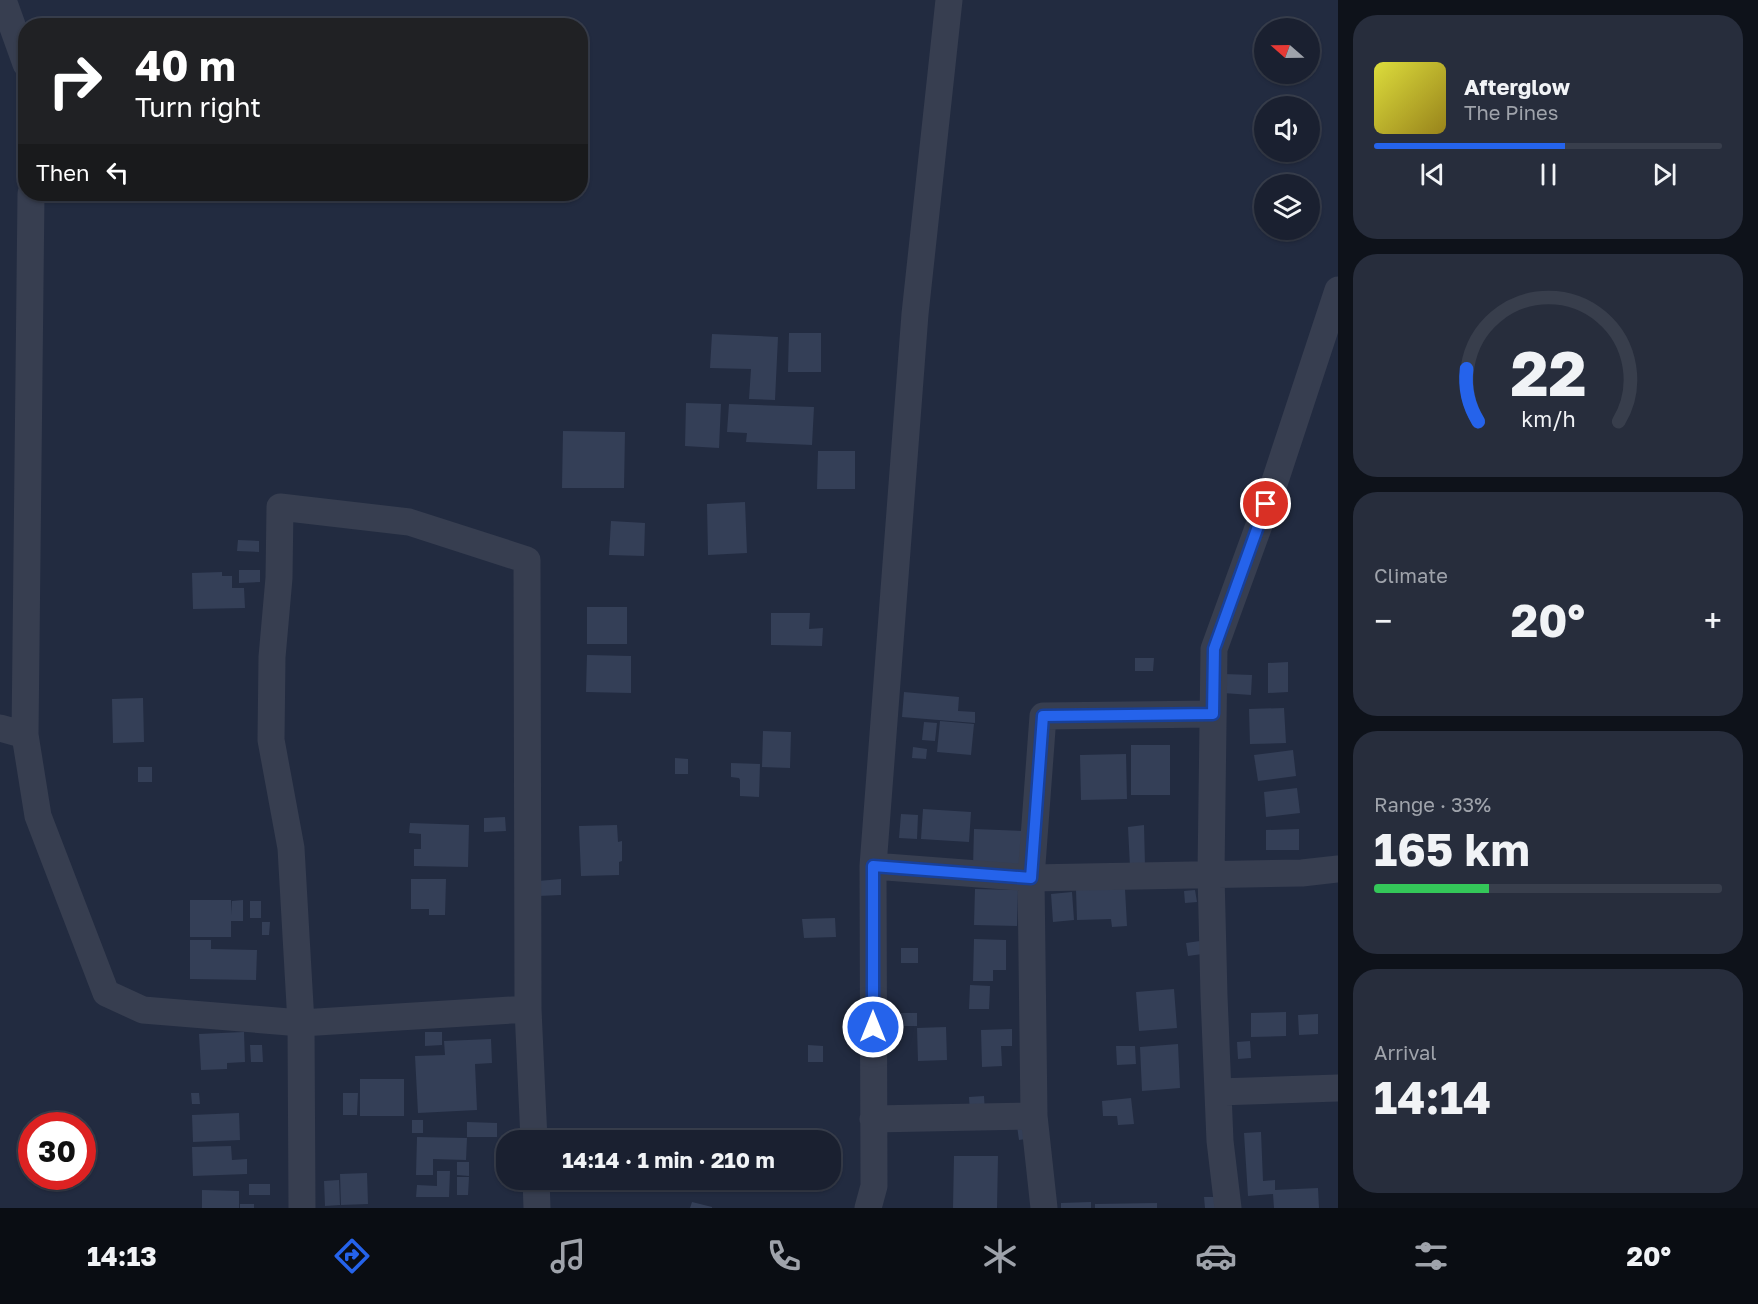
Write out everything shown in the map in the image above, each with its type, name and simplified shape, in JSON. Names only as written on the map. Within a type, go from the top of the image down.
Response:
[{"type":"street","points":[[3,0],[18,42]]},
{"type":"street","points":[[868,1208],[874,1186],[873,866],[915,314],[949,0]]},
{"type":"street","points":[[31,201],[13,732],[38,816],[106,993],[143,1010],[301,1023],[528,1009]]},
{"type":"street","points":[[1228,1208],[1220,1141],[1211,874],[1214,649],[1274,484],[1338,290]]},
{"type":"street","points":[[302,1208],[301,1023],[291,848],[272,740],[272,657],[279,578],[280,507],[409,522],[527,560],[528,1009],[534,1130]]},
{"type":"street","points":[[1044,1208],[1034,1116],[1031,878],[1043,716],[1213,714]]},
{"type":"street","points":[[873,866],[1031,878],[1302,873],[1338,869]]},
{"type":"street","points":[[1218,1092],[1338,1088]]},
{"type":"street","points":[[873,1119],[1034,1116]]},
{"type":"street","points":[[536,1190],[537,1208]]},
{"type":"building","points":[[789,333],[821,333],[821,372],[788,372]]},
{"type":"building","points":[[712,334],[778,337],[775,400],[749,399],[751,369],[710,368]]},
{"type":"building","points":[[686,403],[721,404],[719,448],[685,446]]},
{"type":"building","points":[[729,404],[814,407],[812,445],[746,442],[747,433],[727,432]]},
{"type":"building","points":[[563,431],[625,432],[624,488],[562,488]]},
{"type":"building","points":[[818,451],[855,451],[855,489],[817,489]]},
{"type":"building","points":[[745,502],[747,553],[708,555],[707,504]]},
{"type":"building","points":[[611,521],[645,523],[644,556],[609,555]]},
{"type":"building","points":[[238,540],[259,541],[259,552],[237,551]]},
{"type":"building","points":[[239,570],[260,570],[260,582],[239,583]]},
{"type":"building","points":[[222,572],[222,576],[232,576],[232,588],[244,588],[245,608],[193,609],[192,573]]},
{"type":"building","points":[[587,607],[627,607],[627,644],[587,644]]},
{"type":"building","points":[[771,613],[810,613],[809,629],[823,628],[822,646],[771,645]]},
{"type":"building","points":[[587,655],[631,656],[631,693],[586,692]]},
{"type":"building","points":[[1135,658],[1154,658],[1153,671],[1135,671]]},
{"type":"building","points":[[1288,662],[1288,692],[1268,693],[1268,663]]},
{"type":"building","points":[[1224,674],[1252,675],[1251,695],[1223,693]]},
{"type":"building","points":[[904,692],[959,697],[958,711],[975,712],[975,723],[902,717]]},
{"type":"building","points":[[143,698],[144,742],[113,743],[112,699]]},
{"type":"building","points":[[1284,708],[1286,743],[1250,744],[1249,709]]},
{"type":"building","points":[[940,721],[974,724],[971,755],[937,752]]},
{"type":"building","points":[[924,722],[937,723],[935,741],[922,740]]},
{"type":"building","points":[[763,731],[791,732],[790,768],[762,767]]},
{"type":"building","points":[[1131,745],[1170,745],[1170,795],[1131,795]]},
{"type":"building","points":[[913,747],[927,749],[926,759],[912,758]]},
{"type":"building","points":[[1293,750],[1296,776],[1258,781],[1254,755]]},
{"type":"building","points":[[1126,754],[1127,799],[1081,800],[1080,755]]},
{"type":"building","points":[[675,758],[688,759],[688,774],[675,774]]},
{"type":"building","points":[[731,763],[760,764],[759,797],[740,796],[740,780],[731,777]]},
{"type":"building","points":[[138,767],[152,767],[152,782],[138,782]]},
{"type":"building","points":[[1297,788],[1300,813],[1266,817],[1264,792]]},
{"type":"building","points":[[923,809],[971,812],[969,842],[921,839]]},
{"type":"building","points":[[901,814],[918,815],[917,839],[899,838]]},
{"type":"building","points":[[505,817],[506,831],[484,832],[484,818]]},
{"type":"building","points":[[410,823],[469,825],[468,867],[414,866],[414,849],[421,849],[421,834],[409,833]]},
{"type":"building","points":[[617,825],[618,842],[622,841],[619,875],[581,876],[579,826]]},
{"type":"building","points":[[1144,825],[1145,866],[1130,867],[1128,827]]},
{"type":"building","points":[[974,829],[1024,831],[1023,868],[973,867]]},
{"type":"building","points":[[1299,829],[1299,850],[1266,850],[1266,830]]},
{"type":"building","points":[[411,879],[446,879],[445,915],[429,915],[429,909],[411,909]]},
{"type":"building","points":[[561,879],[561,895],[538,896],[538,881]]},
{"type":"building","points":[[975,889],[1018,890],[1017,926],[974,925]]},
{"type":"building","points":[[1125,889],[1127,926],[1112,927],[1111,919],[1077,920],[1076,890]]},
{"type":"building","points":[[1195,890],[1197,902],[1185,903],[1184,891]]},
{"type":"building","points":[[1072,892],[1074,920],[1053,922],[1051,894]]},
{"type":"building","points":[[190,900],[231,900],[232,915],[232,901],[243,900],[243,921],[231,921],[231,937],[190,937]]},
{"type":"building","points":[[250,901],[261,901],[261,918],[250,918]]},
{"type":"building","points":[[835,918],[836,937],[804,938],[802,919]]},
{"type":"building","points":[[262,922],[270,922],[269,935],[262,935]]},
{"type":"building","points":[[974,939],[1006,940],[1006,970],[993,970],[993,981],[973,981]]},
{"type":"building","points":[[190,940],[211,940],[211,949],[257,950],[256,980],[190,979]]},
{"type":"building","points":[[1200,941],[1202,954],[1188,956],[1186,943]]},
{"type":"building","points":[[901,948],[918,948],[918,963],[901,963]]},
{"type":"building","points":[[970,985],[990,986],[989,1009],[969,1009]]},
{"type":"building","points":[[1174,989],[1177,1028],[1139,1031],[1136,992]]},
{"type":"building","points":[[1286,1012],[1286,1036],[1251,1037],[1251,1013]]},
{"type":"building","points":[[901,1013],[917,1013],[917,1026],[901,1026]]},
{"type":"building","points":[[1318,1014],[1318,1034],[1299,1035],[1298,1015]]},
{"type":"building","points":[[946,1027],[947,1060],[918,1061],[917,1028]]},
{"type":"building","points":[[1012,1029],[1012,1046],[1001,1046],[1002,1066],[982,1067],[981,1030]]},
{"type":"building","points":[[244,1032],[245,1062],[227,1063],[227,1069],[201,1070],[199,1034]]},
{"type":"building","points":[[425,1032],[442,1032],[442,1045],[425,1046]]},
{"type":"building","points":[[491,1039],[492,1063],[475,1064],[477,1110],[418,1113],[415,1056],[445,1055],[444,1041]]},
{"type":"building","points":[[1250,1041],[1251,1058],[1238,1059],[1237,1042]]},
{"type":"building","points":[[1178,1044],[1180,1088],[1142,1091],[1140,1047]]},
{"type":"building","points":[[250,1045],[262,1045],[263,1062],[251,1062]]},
{"type":"building","points":[[808,1045],[823,1046],[823,1062],[808,1062]]},
{"type":"building","points":[[1116,1046],[1135,1046],[1136,1064],[1117,1065]]},
{"type":"building","points":[[360,1079],[404,1079],[404,1116],[360,1116]]},
{"type":"building","points":[[191,1093],[199,1093],[200,1104],[192,1104]]},
{"type":"building","points":[[343,1093],[358,1093],[357,1115],[343,1115]]},
{"type":"building","points":[[984,1096],[985,1113],[970,1113],[969,1097]]},
{"type":"building","points":[[1131,1098],[1134,1124],[1118,1125],[1117,1116],[1103,1116],[1102,1101]]},
{"type":"building","points":[[239,1113],[240,1140],[193,1142],[192,1115]]},
{"type":"building","points":[[412,1120],[423,1120],[423,1133],[412,1133]]},
{"type":"building","points":[[467,1122],[497,1123],[496,1137],[467,1137]]},
{"type":"building","points":[[1030,1124],[1032,1138],[1019,1140],[1017,1126]]},
{"type":"building","points":[[1261,1132],[1263,1181],[1275,1180],[1275,1190],[1318,1188],[1319,1208],[1274,1208],[1273,1194],[1248,1196],[1244,1133]]},
{"type":"building","points":[[417,1137],[467,1138],[466,1160],[433,1159],[433,1175],[416,1175]]},
{"type":"building","points":[[231,1146],[232,1160],[247,1159],[247,1174],[193,1176],[192,1147]]},
{"type":"building","points":[[954,1156],[998,1156],[997,1208],[953,1208]]},
{"type":"building","points":[[457,1162],[469,1162],[469,1176],[457,1175]]},
{"type":"building","points":[[437,1171],[450,1171],[449,1197],[416,1197],[417,1185],[437,1186]]},
{"type":"building","points":[[367,1173],[368,1204],[341,1205],[340,1174]]},
{"type":"building","points":[[457,1177],[469,1177],[468,1195],[457,1195]]},
{"type":"building","points":[[339,1180],[340,1205],[325,1206],[324,1181]]},
{"type":"building","points":[[249,1184],[270,1184],[270,1195],[249,1195]]},
{"type":"building","points":[[202,1190],[239,1191],[239,1208],[202,1208]]},
{"type":"building","points":[[1204,1197],[1221,1197],[1221,1208],[1205,1208]]},
{"type":"building","points":[[692,1202],[712,1207],[712,1208],[690,1208]]},
{"type":"building","points":[[1091,1202],[1091,1208],[1061,1208],[1061,1203]]},
{"type":"building","points":[[1157,1203],[1157,1208],[1095,1208],[1095,1204]]},
{"type":"building","points":[[240,1204],[254,1204],[254,1208],[240,1208]]},
{"type":"route","points":[[873,1027],[873,866],[1031,878],[1043,716],[1213,714],[1214,649],[1266,504]]}]
